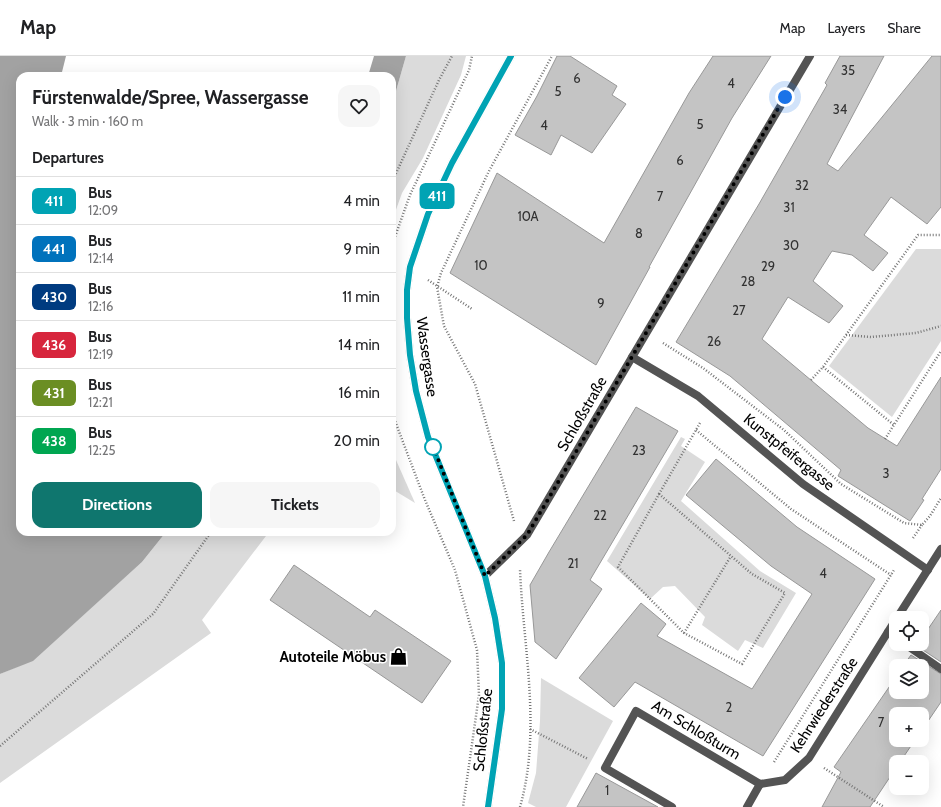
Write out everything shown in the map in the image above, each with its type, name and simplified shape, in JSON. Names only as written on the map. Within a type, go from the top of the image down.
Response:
[{"type":"street","name":"Wassergasse","points":[[485,576],[428,437],[416,391],[410,355],[407,318],[407,290],[410,267],[428,214],[452,163],[511,56]]},
{"type":"street","name":"Schloßstraße","points":[[488,807],[502,709],[502,663],[495,618],[485,576],[527,535],[810,56]]},
{"type":"street","name":"Kunstpfeifergasse","points":[[632,357],[698,396],[803,484],[928,570]]},
{"type":"street","name":"Kehrwiederstraße","points":[[901,611],[941,549]]},
{"type":"street","name":"Kehrwiederstraße","points":[[760,784],[785,780],[809,758],[888,632]]},
{"type":"street","points":[[915,651],[941,669]]},
{"type":"street","name":"Am Schloßturm","points":[[605,768],[636,711],[760,784]]},
{"type":"street","points":[[605,768],[672,807]]},
{"type":"street","points":[[747,807],[760,784]]},
{"type":"path","points":[[396,173],[439,80],[452,56]]},
{"type":"path","points":[[396,234],[410,195],[469,70],[472,56]]},
{"type":"path","points":[[520,807],[525,789],[529,755],[530,685],[521,590],[519,543],[475,384],[444,326],[437,287],[441,273],[489,171],[552,56]]},
{"type":"path","points":[[811,380],[823,367],[918,235],[941,235]]},
{"type":"path","points":[[410,267],[437,287],[472,309]]},
{"type":"path","points":[[846,335],[871,337],[916,333],[941,326]]},
{"type":"path","points":[[646,332],[703,368],[784,430],[841,484],[904,523],[922,525],[930,516],[941,498]]},
{"type":"path","points":[[885,439],[941,351]]},
{"type":"path","points":[[823,367],[894,425]]},
{"type":"path","points":[[660,494],[752,574],[785,593],[742,664],[684,634],[618,567],[710,406]]},
{"type":"path","points":[[396,423],[425,500],[455,570],[477,650],[479,695],[463,807]]},
{"type":"path","points":[[696,430],[791,509],[891,574]]},
{"type":"path","points":[[0,746],[153,614],[208,536]]},
{"type":"path","points":[[760,784],[904,553]]},
{"type":"path","points":[[684,634],[732,556]]},
{"type":"path","points":[[530,729],[605,768]]},
{"type":"path","points":[[841,779],[884,807]]},
{"type":"shaded area","points":[[0,56],[66,56],[62,72],[16,72],[16,536],[163,536],[142,562],[33,661],[0,674]]},
{"type":"shaded area","points":[[374,56],[406,56],[396,91],[396,72],[369,72]]},
{"type":"shaded area","points":[[406,56],[466,56],[461,75],[423,158],[402,193],[396,210],[396,91]]},
{"type":"shaded area","points":[[916,249],[941,249],[941,341],[892,417],[829,366]]},
{"type":"shaded area","points":[[681,437],[685,439],[681,446],[705,462],[681,501],[760,571],[796,593],[763,648],[745,640],[738,651],[702,625],[705,617],[675,586],[663,587],[650,599],[607,561]]},
{"type":"shaded area","points":[[396,460],[415,503],[396,491]]},
{"type":"shaded area","points":[[163,536],[266,536],[202,620],[211,633],[0,783],[0,674],[33,660],[142,562]]},
{"type":"shaded area","points":[[541,678],[613,721],[566,807],[536,807],[528,803],[536,773],[540,721]]},
{"type":"building","points":[[557,56],[570,56],[617,86],[612,95],[626,104],[592,153],[561,135],[551,155],[515,135]]},
{"type":"building","points":[[713,56],[771,56],[732,118],[596,365],[450,273],[497,173],[604,243],[689,93]]},
{"type":"building","points":[[840,56],[884,56],[827,164],[838,171],[932,56],[941,56],[941,207],[927,224],[891,197],[864,235],[888,253],[873,271],[852,255],[832,251],[813,281],[843,306],[829,323],[788,297],[762,339],[868,428],[897,446],[941,377],[941,469],[922,499],[924,500],[910,521],[838,476],[841,470],[730,376],[676,342],[759,204],[827,85],[825,83]]},
{"type":"building","points":[[636,407],[678,431],[590,580],[602,589],[556,659],[535,642],[530,585]]},
{"type":"building","points":[[716,459],[797,527],[875,579],[763,756],[635,682],[614,707],[579,678],[641,603],[666,624],[657,636],[752,689],[812,594],[771,566],[686,495]]},
{"type":"building","points":[[294,565],[370,617],[375,610],[451,661],[422,703],[270,600]]},
{"type":"building","points":[[941,610],[941,662],[924,651],[929,651],[929,628]]},
{"type":"building","points":[[911,655],[917,659],[908,659]]},
{"type":"building","points":[[929,666],[941,674],[941,702],[929,720],[929,707],[889,707],[889,747],[910,747],[905,755],[889,755],[889,778],[870,807],[822,807],[841,772],[834,767],[889,687],[889,699],[929,699]]},
{"type":"building","points":[[596,773],[658,807],[577,807]]},
{"type":"bus line","name":"411","points":[[488,807],[502,709],[502,663],[495,618],[485,576],[428,437],[416,391],[410,355],[407,318],[407,290],[410,267],[428,214],[452,163],[511,56]]},
{"type":"place","name":"Autoteile Möbus","points":[[399,657]]},
{"type":"route","points":[[433,447],[485,576],[527,535],[785,97]]}]
